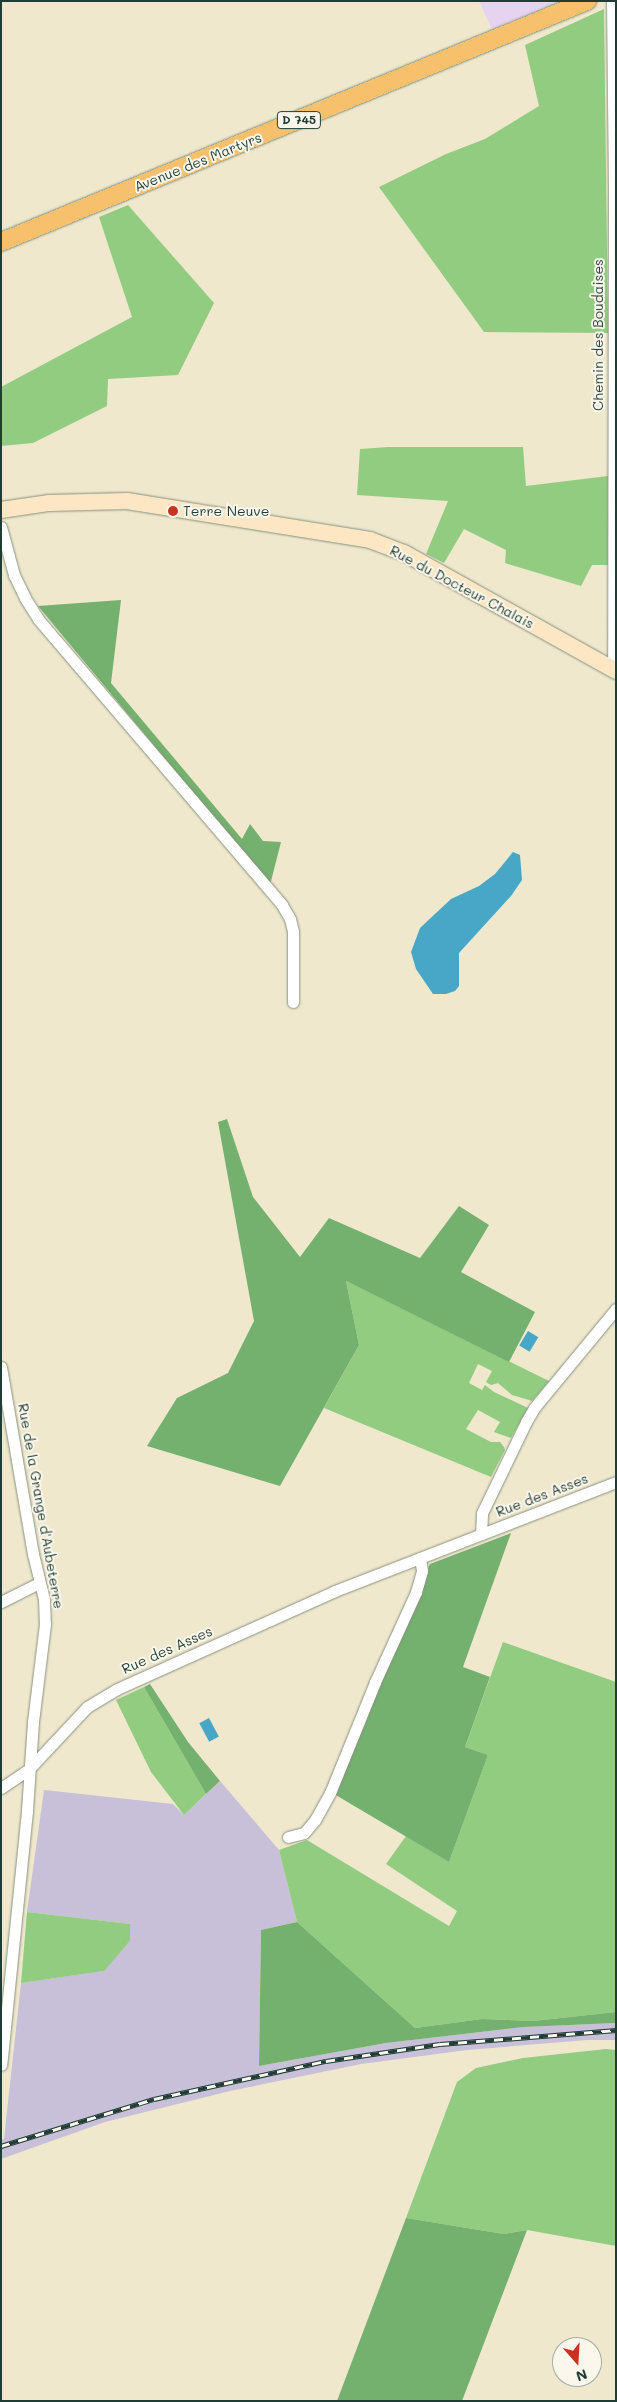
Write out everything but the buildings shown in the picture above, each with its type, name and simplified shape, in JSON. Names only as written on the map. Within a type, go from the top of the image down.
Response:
[{"type":"main road","name":"Avenue des Martyrs","points":[[1,242],[588,1]]},
{"type":"main road","name":"Rue du Docteur Chalais","points":[[1,510],[50,503],[127,501],[370,540],[404,553],[614,670]]},
{"type":"street","name":"Chemin des Boudaises","points":[[612,1],[614,670]]},
{"type":"street","points":[[1,526],[14,575],[25,598],[38,618],[282,905],[290,919],[293,931],[294,1002]]},
{"type":"street","points":[[481,1534],[482,1513],[534,1408],[616,1309]]},
{"type":"street","name":"Rue de la Grange d'Aubeterre","points":[[1,1367],[39,1583],[44,1599],[45,1624],[30,1769]]},
{"type":"street","name":"Rue des Asses","points":[[1,1788],[30,1769],[87,1707],[103,1696],[318,1598],[616,1482]]},
{"type":"street","points":[[288,1838],[304,1833],[315,1820],[330,1793],[375,1682],[416,1592],[422,1571],[420,1558]]},
{"type":"street","points":[[1,1602],[39,1583]]},
{"type":"street","points":[[1,2065],[4,2005],[27,1811],[30,1769]]},
{"type":"shaded area","points":[[479,1],[562,1],[492,29]]},
{"type":"shaded area","points":[[220,1781],[279,1850],[297,1922],[261,1930],[259,2066],[386,2043],[524,2027],[616,2023],[616,2040],[587,2040],[467,2050],[361,2064],[230,2091],[105,2122],[1,2159],[1,2140],[4,2139],[21,1983],[103,1971],[130,1941],[130,1924],[27,1912],[44,1790],[173,1804],[184,1815]]},
{"type":"green space","points":[[604,9],[608,333],[484,332],[379,187],[446,154],[485,139],[539,106],[525,45]]},
{"type":"green space","points":[[128,205],[214,303],[178,375],[108,379],[107,406],[33,443],[1,446],[1,387],[132,317],[99,217]]},
{"type":"green space","points":[[388,447],[523,447],[526,486],[608,476],[608,565],[592,565],[581,586],[505,563],[506,550],[464,529],[444,563],[426,554],[448,501],[357,495],[360,449]]},
{"type":"green space","points":[[121,600],[111,683],[242,839],[250,824],[263,841],[281,842],[270,885],[38,606]]},
{"type":"green space","points":[[227,1119],[253,1197],[300,1257],[329,1218],[420,1258],[459,1206],[489,1225],[461,1272],[535,1312],[509,1362],[346,1281],[359,1345],[280,1486],[147,1446],[177,1398],[228,1373],[254,1321],[218,1122]]},
{"type":"green space","points":[[346,1281],[549,1381],[532,1401],[512,1395],[498,1383],[491,1385],[486,1382],[492,1371],[478,1364],[469,1383],[482,1390],[485,1385],[494,1392],[528,1408],[511,1438],[494,1432],[500,1422],[478,1410],[466,1429],[491,1442],[500,1442],[504,1447],[505,1450],[491,1477],[324,1408],[359,1345]]},
{"type":"green space","points":[[511,1533],[463,1667],[490,1677],[465,1747],[488,1755],[449,1862],[334,1794],[430,1564]]},
{"type":"green space","points":[[503,1642],[616,1682],[616,2012],[533,2021],[482,2019],[415,2028],[297,1922],[279,1850],[307,1840],[449,1926],[457,1911],[386,1864],[406,1836],[449,1862],[488,1755],[465,1747]]},
{"type":"green space","points":[[150,1684],[188,1742],[220,1781],[206,1794],[144,1687]]},
{"type":"green space","points":[[144,1687],[206,1794],[184,1815],[151,1772],[116,1700]]},
{"type":"green space","points":[[27,1912],[130,1924],[130,1941],[104,1971],[21,1983]]},
{"type":"green space","points":[[297,1922],[415,2028],[482,2019],[533,2021],[616,2012],[616,2023],[524,2027],[386,2043],[259,2066],[261,1930]]},
{"type":"green space","points":[[606,2049],[616,2050],[616,2246],[527,2230],[504,2234],[406,2218],[457,2082],[476,2068],[523,2058]]},
{"type":"green space","points":[[406,2218],[504,2234],[527,2230],[462,2401],[337,2401]]},
{"type":"water","points":[[513,852],[520,855],[522,880],[511,896],[459,953],[459,986],[455,991],[446,994],[433,994],[416,969],[411,952],[420,928],[451,899],[479,886],[495,874]]},
{"type":"water","points":[[528,1331],[538,1337],[530,1352],[519,1346]]},
{"type":"water","points":[[209,1718],[219,1737],[209,1742],[199,1723]]},
{"type":"railway","points":[[1,2146],[154,2099],[326,2061],[440,2044],[616,2030]]},
{"type":"place","name":"Terre Neuve","points":[[173,511]]}]
